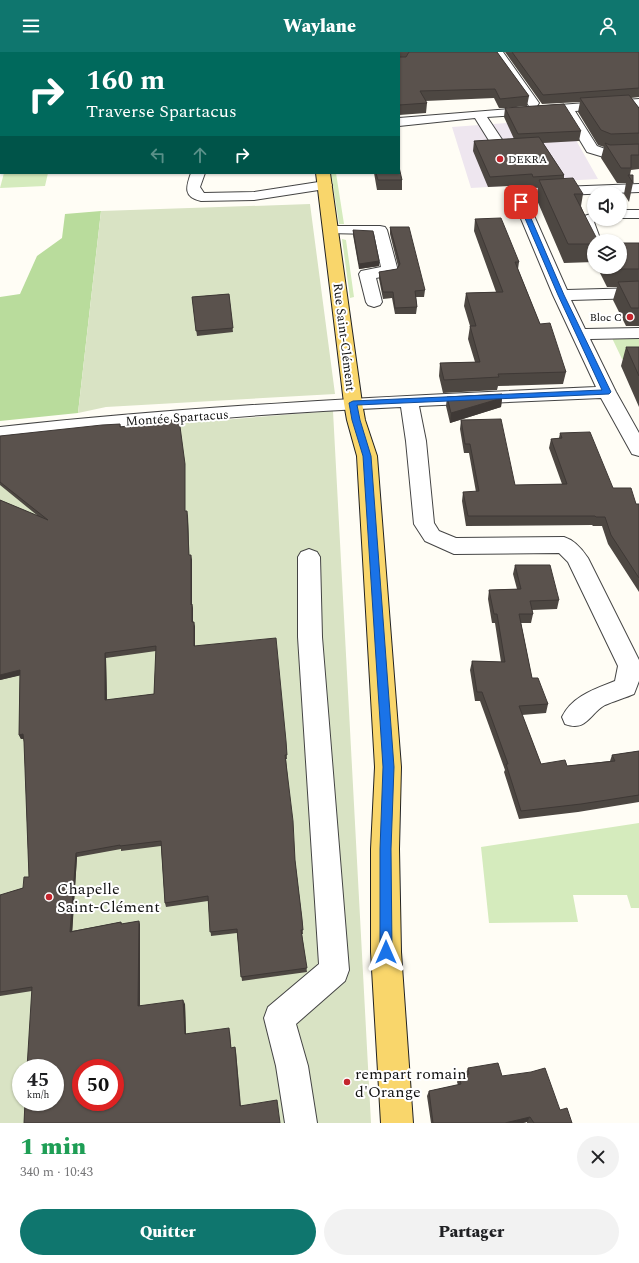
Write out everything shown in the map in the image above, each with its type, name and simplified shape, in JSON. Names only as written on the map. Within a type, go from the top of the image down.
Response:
[{"type":"main road","name":"Rue Saint-Clément","points":[[324,179],[353,403],[356,420],[367,456],[388,767],[385,849],[386,952],[397,1123]]},
{"type":"street","points":[[497,52],[538,110]]},
{"type":"street","points":[[400,123],[479,114],[639,103]]},
{"type":"street","points":[[567,108],[592,149],[607,154],[639,153]]},
{"type":"street","points":[[479,114],[498,144]]},
{"type":"street","points":[[198,174],[193,187],[194,193],[201,197],[254,196],[324,179]]},
{"type":"street","points":[[639,188],[534,192],[526,196],[521,202],[579,334],[607,392],[639,450]]},
{"type":"street","points":[[627,214],[639,214]]},
{"type":"street","points":[[331,230],[380,230],[390,271],[367,274],[374,302]]},
{"type":"street","points":[[561,295],[639,293]]},
{"type":"street","points":[[579,334],[639,333]]},
{"type":"street","name":"Montée Spartacus","points":[[0,433],[79,424],[353,403],[409,402],[607,392]]},
{"type":"street","points":[[409,402],[416,441],[424,524],[432,536],[454,546],[564,545],[577,558],[630,666],[626,687],[595,699],[574,717]]},
{"type":"street","points":[[301,1123],[292,1066],[279,1018],[334,970],[310,637],[309,557]]},
{"type":"shaded area","points":[[564,119],[598,179],[560,181],[561,183],[471,188],[452,127]]},
{"type":"green space","points":[[4,174],[48,174],[45,186],[0,188]]},
{"type":"green space","points":[[331,174],[336,174],[344,224],[339,224]]},
{"type":"green space","points":[[310,204],[335,394],[106,407],[78,413],[101,211]]},
{"type":"green space","points":[[101,211],[78,413],[0,421],[0,297],[20,294],[37,256],[62,238],[65,214]]},
{"type":"green space","points":[[342,239],[346,240],[354,297],[350,298]]},
{"type":"green space","points":[[612,338],[639,338],[639,358],[622,359]]},
{"type":"green space","points":[[333,411],[371,1123],[0,1123],[0,440],[84,431]]},
{"type":"green space","points":[[639,823],[639,908],[631,908],[627,895],[573,895],[578,922],[489,923],[481,847]]},
{"type":"building","points":[[409,52],[497,52],[529,96],[500,99],[495,89],[420,91],[427,103],[400,105],[400,57],[406,57]]},
{"type":"building","points":[[512,52],[639,52],[639,88],[543,95]]},
{"type":"building","points":[[629,95],[639,108],[639,133],[611,134],[601,130],[580,98]]},
{"type":"building","points":[[564,104],[581,131],[518,134],[505,108]]},
{"type":"building","points":[[539,137],[564,175],[533,177],[532,174],[490,177],[474,141]]},
{"type":"building","points":[[605,143],[610,145],[639,144],[639,155],[631,155],[631,168],[621,168]]},
{"type":"building","points":[[400,171],[402,180],[378,180],[376,174],[400,174]]},
{"type":"building","points":[[628,175],[633,175],[633,183]]},
{"type":"building","points":[[573,178],[583,194],[574,194],[587,219],[587,226],[590,226],[594,234],[587,234],[587,244],[568,244],[539,180]]},
{"type":"building","points":[[501,218],[519,262],[515,262],[540,324],[550,323],[566,372],[498,374],[499,377],[444,380],[440,363],[480,362],[470,326],[476,326],[466,293],[503,292],[475,219]]},
{"type":"building","points":[[390,227],[409,227],[425,290],[415,291],[417,307],[395,308],[393,292],[383,292],[379,272],[397,269],[400,264]]},
{"type":"building","points":[[353,230],[373,231],[379,261],[359,264]]},
{"type":"building","points":[[627,243],[639,243],[639,269],[627,269]]},
{"type":"building","points":[[639,281],[639,308],[631,308],[618,282]]},
{"type":"building","points":[[229,294],[233,328],[196,331],[192,297]]},
{"type":"building","points":[[626,347],[639,347],[639,376]]},
{"type":"building","points":[[502,394],[502,398],[451,413],[447,397]]},
{"type":"building","points":[[179,419],[185,464],[185,511],[187,511],[189,555],[191,555],[191,605],[192,604],[192,622],[194,622],[194,646],[276,638],[286,741],[287,755],[285,755],[293,821],[295,860],[303,930],[301,930],[307,968],[241,977],[237,929],[210,932],[208,896],[165,903],[161,841],[120,845],[76,853],[70,932],[121,922],[121,924],[139,921],[138,1006],[183,1000],[185,1034],[229,1028],[231,1048],[235,1047],[240,1106],[277,1100],[280,1123],[24,1123],[25,1111],[64,1111],[64,1059],[28,1059],[32,987],[0,992],[0,895],[23,888],[24,877],[29,877],[24,742],[23,734],[19,735],[20,670],[0,675],[0,500],[48,520],[0,482],[0,436],[120,424],[120,427]],"holes":[[[156,646],[154,694],[105,700],[105,653]]]},
{"type":"building","points":[[501,419],[515,485],[567,484],[551,439],[562,438],[560,433],[590,432],[613,488],[631,488],[636,504],[639,504],[639,578],[611,535],[605,517],[468,516],[463,492],[479,491],[470,444],[465,444],[461,420]]},
{"type":"building","points":[[515,565],[550,565],[559,600],[530,601],[533,614],[519,614],[532,678],[538,678],[548,704],[519,706],[541,764],[565,760],[567,766],[615,761],[612,755],[639,751],[639,795],[521,811],[506,764],[508,764],[482,692],[477,692],[472,661],[505,662],[497,614],[494,614],[489,590],[521,589]]},
{"type":"building","points":[[498,1063],[502,1076],[531,1072],[545,1068],[560,1110],[567,1108],[572,1123],[534,1123],[530,1117],[505,1123],[433,1123],[429,1091],[461,1084],[459,1077],[469,1074],[468,1068]]},
{"type":"place","name":"DEKRA","points":[[500,159]]},
{"type":"place","name":"Bloc C","points":[[630,317]]},
{"type":"place","name":"Chapelle Saint-Clément","points":[[49,897]]},
{"type":"place","name":"rempart romain d'Orange","points":[[347,1082]]},
{"type":"route","points":[[386,952],[385,849],[388,767],[367,456],[356,420],[353,403],[409,402],[607,392],[561,295],[521,202]]}]
